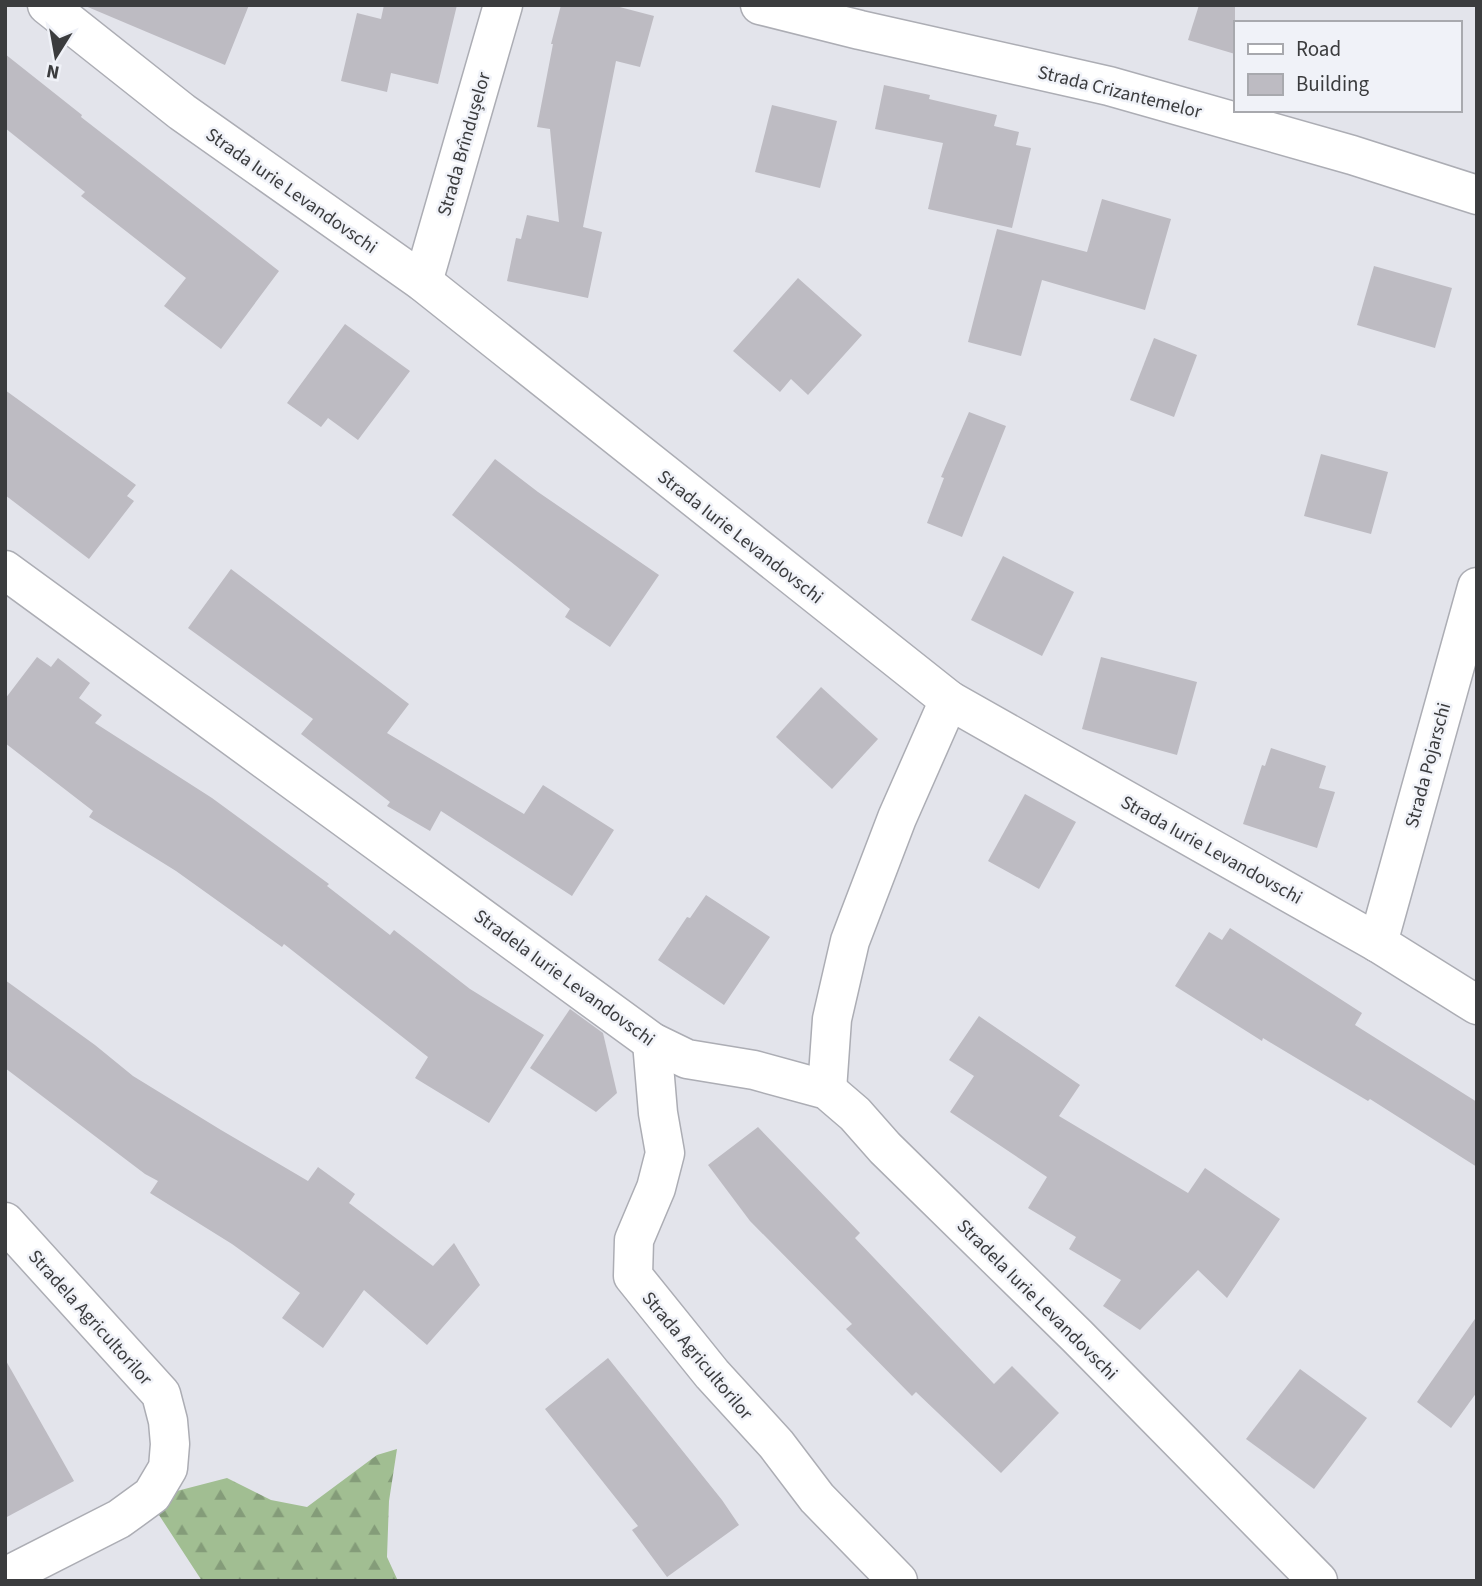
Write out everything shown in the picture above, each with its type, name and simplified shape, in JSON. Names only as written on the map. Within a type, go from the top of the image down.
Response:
[{"type":"street","name":"Strada Iurie Levandovschi","points":[[47,5],[182,112],[423,282],[948,700],[1378,943],[1477,1004]]},
{"type":"street","name":"Strada Brîndușelor","points":[[423,282],[503,5]]},
{"type":"street","name":"Strada Crizantemelor","points":[[760,5],[1109,86],[1352,155],[1477,195]]},
{"type":"street","name":"Stradela Iurie Levandovschi","points":[[5,570],[652,1042],[687,1059],[754,1070],[827,1090],[855,1114],[1318,1581]]},
{"type":"street","name":"Strada Pojarschi","points":[[1378,943],[1477,587]]},
{"type":"street","points":[[827,1090],[832,1019],[850,941],[897,818],[948,700]]},
{"type":"street","name":"Strada Agricultorilor","points":[[652,1042],[658,1113],[666,1153],[656,1188],[634,1240],[633,1276],[712,1374],[776,1444],[817,1498],[898,1581]]},
{"type":"street","name":"Stradela Agricultorilor","points":[[5,1222],[161,1394],[168,1421],[170,1444],[168,1468],[152,1495],[119,1519],[5,1577]]},
{"type":"green space","points":[[397,1449],[389,1501],[387,1557],[398,1581],[202,1581],[159,1515],[173,1492],[227,1478],[271,1500],[307,1507],[377,1455]]},
{"type":"building","points":[[83,5],[249,5],[225,65]]},
{"type":"building","points":[[384,5],[457,5],[438,84],[391,73],[387,92],[341,81],[357,13],[381,19]]},
{"type":"building","points":[[561,5],[612,5],[654,16],[640,67],[616,61],[583,227],[602,232],[588,298],[507,281],[516,238],[521,239],[527,215],[559,222],[550,129],[537,127],[551,44]]},
{"type":"building","points":[[1199,5],[1235,5],[1234,54],[1188,40]]},
{"type":"building","points":[[5,54],[82,115],[81,117],[279,271],[221,349],[164,306],[186,278],[81,196],[85,192],[5,128]]},
{"type":"building","points":[[884,85],[930,95],[929,99],[997,115],[994,126],[1019,132],[1016,145],[1031,148],[1012,228],[928,209],[943,143],[875,129]]},
{"type":"building","points":[[772,105],[837,121],[820,188],[755,172]]},
{"type":"building","points":[[1102,199],[1171,219],[1145,310],[1042,280],[1021,356],[968,342],[997,229],[1087,252]]},
{"type":"building","points":[[1374,266],[1452,288],[1435,348],[1357,325]]},
{"type":"building","points":[[798,278],[862,335],[808,395],[791,379],[780,392],[733,351]]},
{"type":"building","points":[[345,324],[410,371],[358,440],[328,418],[321,427],[287,403]]},
{"type":"building","points":[[1154,338],[1197,355],[1174,417],[1130,400]]},
{"type":"building","points":[[5,390],[136,485],[127,496],[134,501],[89,559],[5,495]]},
{"type":"building","points":[[969,412],[1006,426],[962,537],[927,523],[944,478],[941,477]]},
{"type":"building","points":[[1321,454],[1388,472],[1371,534],[1304,516]]},
{"type":"building","points":[[495,459],[538,492],[659,575],[610,647],[565,617],[570,609],[452,515]]},
{"type":"building","points":[[1003,556],[1074,592],[1042,656],[971,620]]},
{"type":"building","points":[[231,569],[409,704],[387,733],[524,814],[543,785],[614,830],[572,896],[441,811],[430,831],[387,806],[390,802],[301,734],[313,719],[188,628]]},
{"type":"building","points":[[37,657],[51,667],[58,658],[90,683],[79,698],[102,715],[95,723],[212,798],[329,884],[327,886],[390,935],[394,930],[470,989],[544,1035],[489,1123],[415,1078],[428,1057],[284,944],[282,947],[176,871],[89,817],[93,811],[5,743],[5,699]]},
{"type":"building","points":[[1101,657],[1197,682],[1177,755],[1082,729]]},
{"type":"building","points":[[821,687],[878,739],[832,789],[776,737]]},
{"type":"building","points":[[1271,748],[1326,766],[1319,788],[1335,792],[1317,848],[1243,824],[1262,765],[1265,766]]},
{"type":"building","points":[[1025,794],[1076,822],[1039,889],[988,861]]},
{"type":"building","points":[[706,895],[770,937],[724,1005],[658,960],[687,917],[690,918]]},
{"type":"building","points":[[1230,928],[1362,1013],[1355,1025],[1477,1102],[1477,1167],[1370,1099],[1368,1101],[1263,1038],[1262,1041],[1175,986],[1209,932],[1222,940]]},
{"type":"building","points":[[5,980],[133,1076],[221,1130],[308,1181],[318,1167],[355,1194],[349,1203],[433,1266],[454,1243],[480,1285],[427,1345],[364,1290],[323,1348],[282,1318],[300,1293],[232,1244],[150,1193],[158,1181],[5,1068]]},
{"type":"building","points":[[570,1009],[603,1033],[617,1093],[596,1112],[530,1068]]},
{"type":"building","points":[[979,1016],[1080,1085],[1059,1116],[1188,1193],[1205,1168],[1280,1219],[1227,1298],[1198,1270],[1140,1330],[1103,1306],[1121,1280],[1069,1249],[1076,1237],[1028,1208],[1047,1177],[950,1112],[974,1076],[949,1060]]},
{"type":"building","points":[[758,1127],[860,1233],[855,1238],[994,1384],[1012,1366],[1059,1413],[1001,1473],[916,1392],[912,1396],[846,1329],[852,1324],[750,1221],[708,1165]]},
{"type":"building","points":[[1477,1316],[1477,1392],[1451,1428],[1417,1402]]},
{"type":"building","points":[[608,1358],[739,1525],[667,1577],[632,1530],[638,1526],[545,1409]]},
{"type":"building","points":[[5,1359],[74,1481],[5,1518]]},
{"type":"building","points":[[1300,1369],[1367,1418],[1314,1489],[1246,1439]]}]
